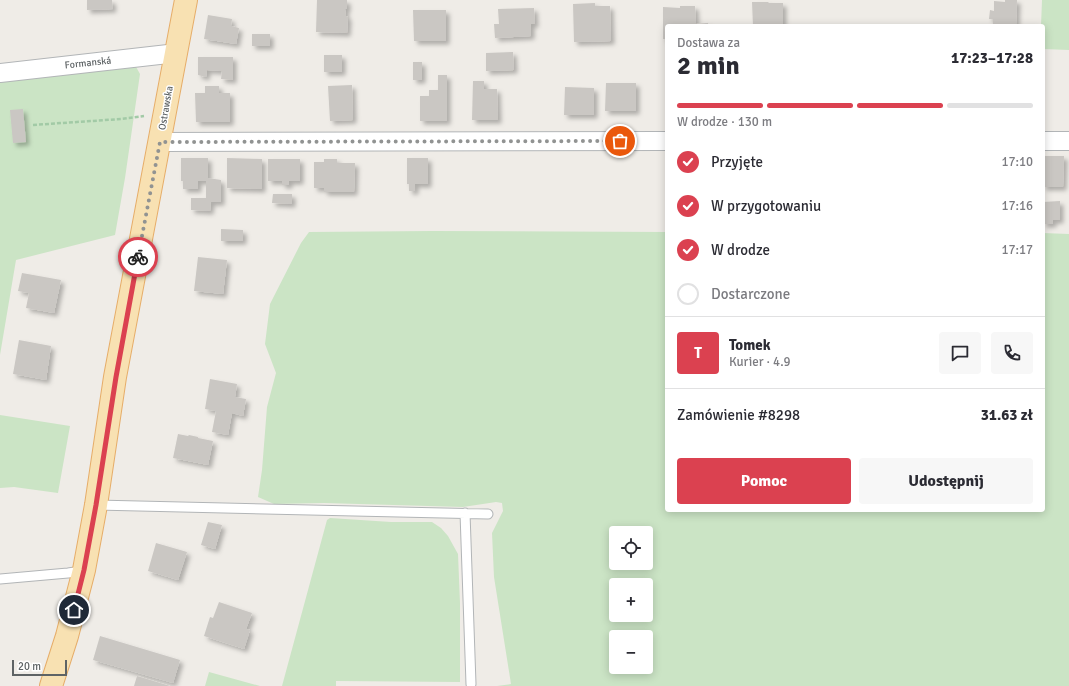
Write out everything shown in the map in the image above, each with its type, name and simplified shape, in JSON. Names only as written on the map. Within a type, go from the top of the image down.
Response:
[{"type":"main road","name":"Ostrawska","points":[[51,686],[67,636],[84,570],[96,505],[116,377],[186,0]]},
{"type":"street","name":"Formanská","points":[[0,73],[176,53]]},
{"type":"street","points":[[1045,140],[1069,141]]},
{"type":"street","points":[[160,142],[665,141]]},
{"type":"lane","points":[[96,505],[488,514]]},
{"type":"lane","points":[[464,513],[471,684]]},
{"type":"lane","points":[[0,579],[68,573],[84,570]]},
{"type":"path","points":[[33,125],[121,119],[147,115]]},
{"type":"green space","points":[[1042,0],[1069,0],[1069,50],[1045,49],[1045,24],[1041,24]]},
{"type":"green space","points":[[135,65],[140,74],[115,235],[16,260],[0,355],[0,81]]},
{"type":"green space","points":[[309,232],[665,232],[665,512],[1045,512],[1045,233],[1069,234],[1069,686],[497,686],[511,684],[494,577],[492,533],[503,511],[502,503],[496,502],[463,507],[324,503],[274,504],[258,497],[262,470],[267,407],[276,373],[265,344],[270,304],[301,243]]},
{"type":"green space","points":[[0,415],[70,426],[58,493],[14,487],[0,488]]},
{"type":"green space","points":[[330,518],[391,522],[432,522],[441,528],[448,536],[458,554],[460,603],[460,682],[336,681],[336,686],[282,686],[327,520]]},
{"type":"green space","points":[[209,672],[260,686],[205,686]]},
{"type":"building","points":[[87,0],[112,0],[113,9],[87,10]]},
{"type":"building","points":[[317,0],[347,0],[347,9],[345,9],[346,16],[348,17],[347,33],[316,32]]},
{"type":"building","points":[[1005,0],[1017,0],[1016,24],[993,24],[993,19],[989,19],[990,10],[994,11],[994,1],[1005,2]]},
{"type":"building","points":[[752,2],[783,3],[783,24],[753,24]]},
{"type":"building","points":[[595,3],[595,6],[610,6],[611,41],[574,42],[573,4]]},
{"type":"building","points":[[680,6],[695,6],[696,24],[665,24],[665,39],[663,39],[663,7],[680,8]]},
{"type":"building","points":[[534,8],[535,24],[531,24],[531,36],[495,38],[494,24],[499,24],[498,9]]},
{"type":"building","points":[[413,10],[446,10],[446,41],[414,41]]},
{"type":"building","points":[[208,15],[232,19],[231,26],[239,28],[236,44],[204,39]]},
{"type":"building","points":[[252,34],[270,34],[270,46],[252,46]]},
{"type":"building","points":[[513,52],[514,70],[486,71],[486,53]]},
{"type":"building","points":[[324,55],[342,55],[342,72],[324,72]]},
{"type":"building","points":[[198,57],[233,57],[233,80],[221,79],[222,71],[207,70],[206,77],[198,75]]},
{"type":"building","points":[[413,62],[422,62],[422,80],[413,80]]},
{"type":"building","points":[[438,75],[447,75],[447,121],[420,121],[420,96],[429,96],[429,90],[438,90]]},
{"type":"building","points":[[473,81],[484,81],[484,89],[497,89],[498,120],[472,120]]},
{"type":"building","points":[[606,83],[636,83],[636,111],[605,111]]},
{"type":"building","points":[[352,85],[353,120],[330,121],[328,86]]},
{"type":"building","points":[[205,86],[219,86],[219,93],[230,93],[230,122],[196,122],[195,93],[205,93]]},
{"type":"building","points":[[565,87],[594,88],[594,115],[564,115]]},
{"type":"building","points":[[23,109],[26,142],[13,143],[10,110]]},
{"type":"building","points":[[1045,156],[1064,156],[1063,187],[1045,187]]},
{"type":"building","points":[[181,158],[208,158],[208,178],[221,180],[221,202],[211,202],[210,211],[191,210],[191,198],[206,198],[206,181],[198,181],[198,189],[183,189],[183,181],[181,181]]},
{"type":"building","points":[[227,158],[262,159],[262,189],[227,188]]},
{"type":"building","points":[[407,158],[428,158],[428,184],[415,184],[415,191],[409,191],[409,184],[407,184]]},
{"type":"building","points":[[268,159],[300,159],[300,181],[289,181],[289,185],[282,185],[282,181],[268,181]]},
{"type":"building","points":[[324,159],[337,159],[337,163],[355,163],[354,192],[324,192],[324,188],[314,188],[314,162],[324,162]]},
{"type":"building","points":[[273,194],[292,194],[292,204],[272,203]]},
{"type":"building","points":[[1060,201],[1060,220],[1053,220],[1053,224],[1045,224],[1045,202]]},
{"type":"building","points":[[221,229],[243,230],[243,241],[221,241]]},
{"type":"building","points":[[198,257],[227,260],[223,294],[194,291]]},
{"type":"building","points":[[22,273],[61,280],[54,313],[26,308],[29,293],[18,291]]},
{"type":"building","points":[[19,340],[51,346],[46,380],[13,374]]},
{"type":"building","points":[[210,379],[237,384],[235,397],[246,399],[243,416],[232,413],[228,435],[212,432],[216,411],[205,409]]},
{"type":"building","points":[[178,434],[213,441],[208,465],[173,458]]},
{"type":"building","points":[[208,522],[222,525],[215,549],[201,545]]},
{"type":"building","points":[[156,543],[187,552],[178,580],[148,571]]},
{"type":"building","points":[[219,602],[252,613],[246,629],[250,630],[244,649],[204,636],[210,617],[213,618]]},
{"type":"building","points":[[100,636],[180,660],[173,683],[93,660]]},
{"type":"building","points":[[137,676],[170,686],[134,686]]},
{"type":"way so far","points":[[138,257],[160,142],[620,141]]},
{"type":"route","points":[[74,610],[84,570],[96,505],[116,377],[138,257]]}]
